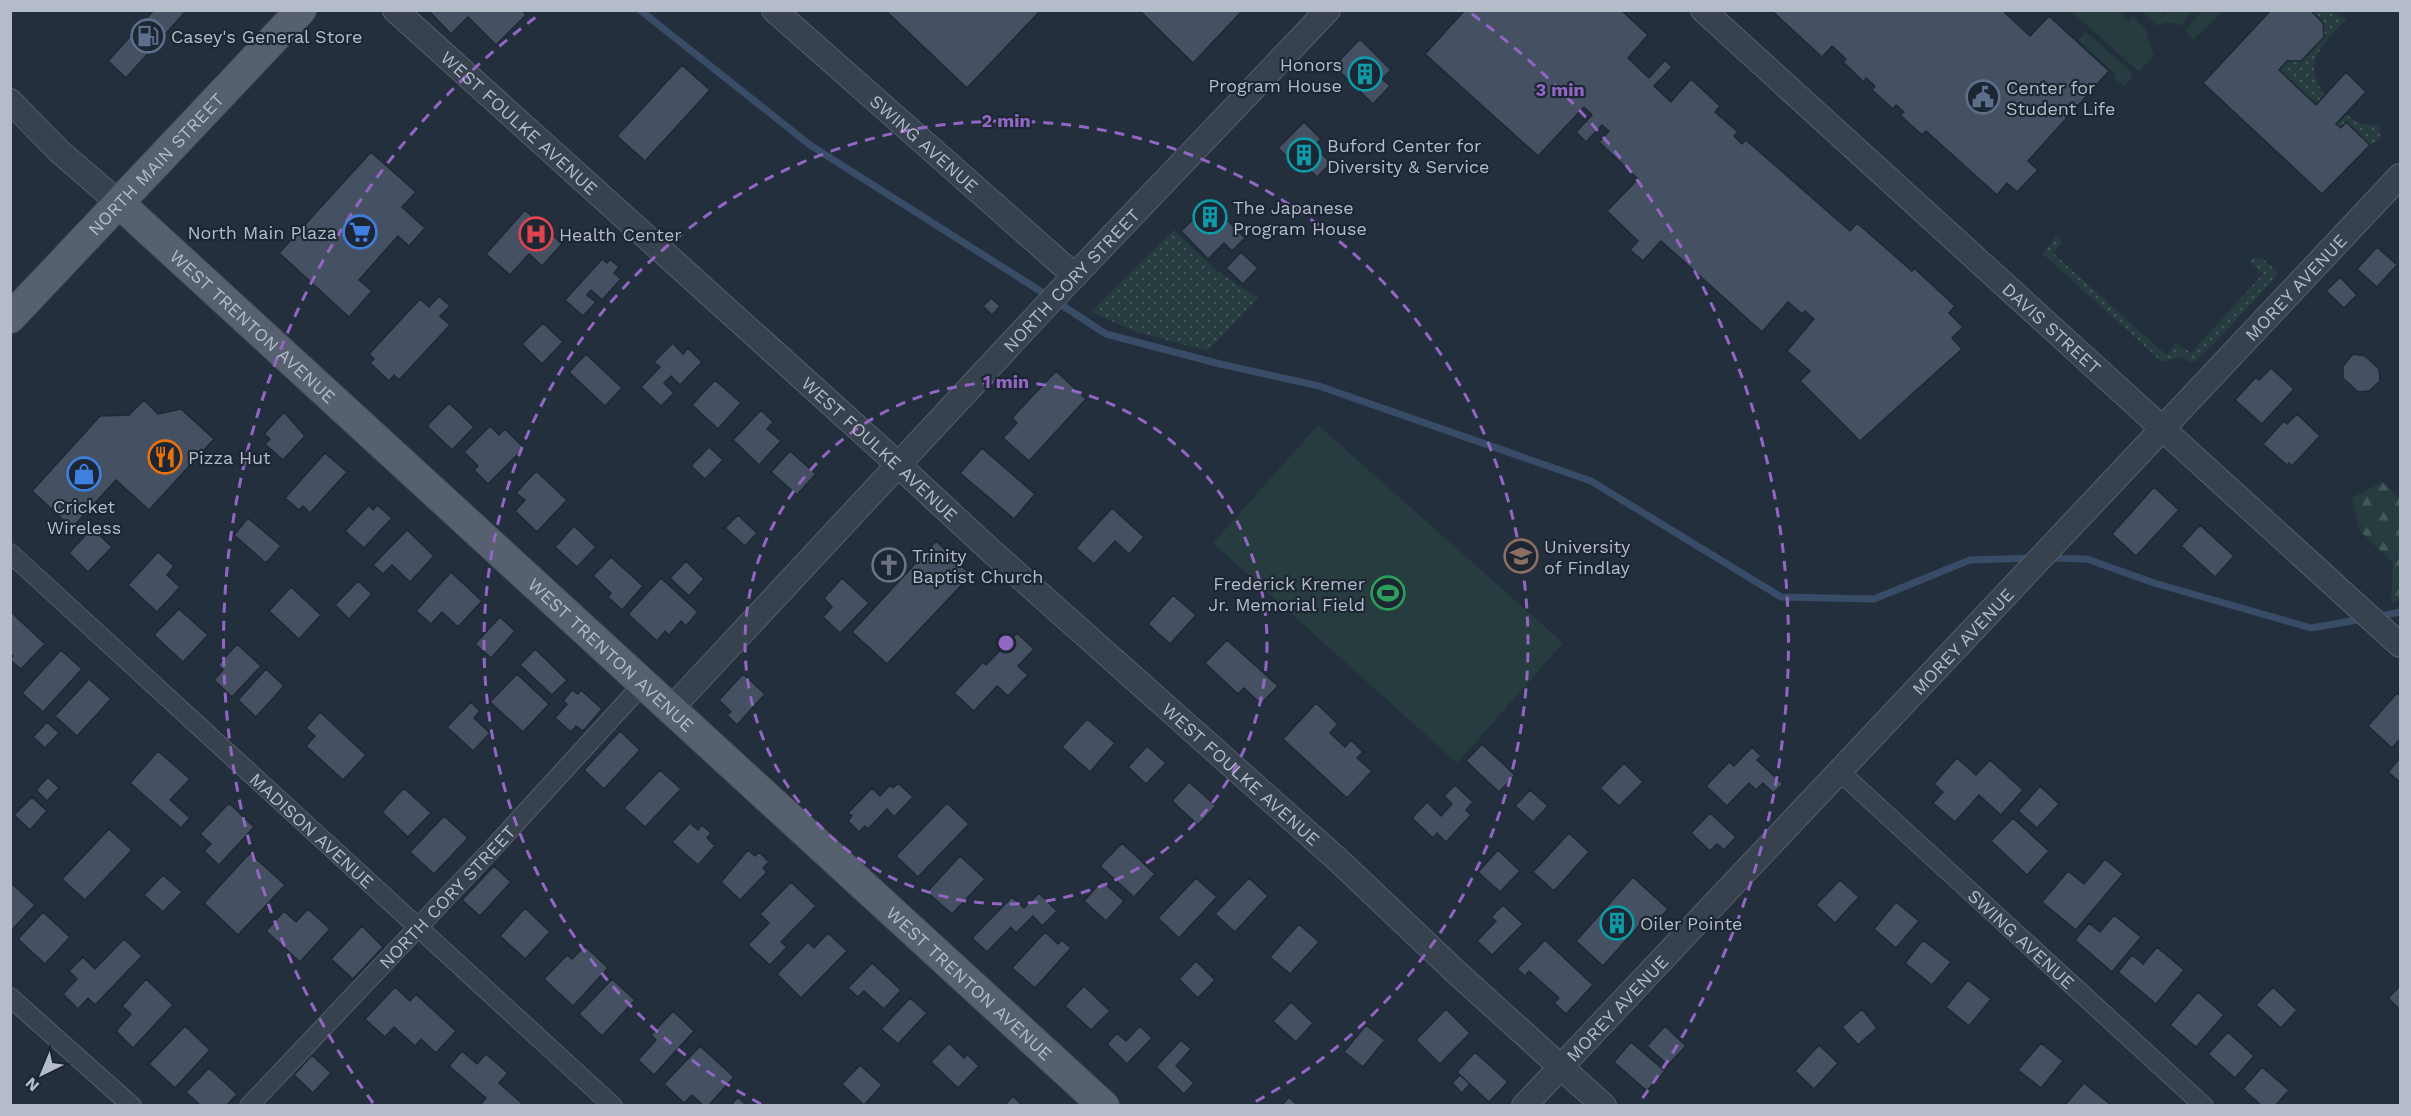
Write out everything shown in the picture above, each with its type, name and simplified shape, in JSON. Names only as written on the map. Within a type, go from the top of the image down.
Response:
[{"type":"main road","name":"NORTH MAIN STREET","points":[[10,318],[301,10]]},
{"type":"main road","name":"WEST TRENTON AVENUE","points":[[118,203],[1104,1106]]},
{"type":"street","name":"WEST FOULKE AVENUE","points":[[395,10],[990,550],[1337,859],[1604,1106]]},
{"type":"street","name":"SWING AVENUE","points":[[774,10],[1067,284]]},
{"type":"street","name":"NORTH CORY STREET","points":[[670,710],[1067,284],[1328,10]]},
{"type":"street","name":"DAVIS STREET","points":[[1703,10],[2395,641]]},
{"type":"street","points":[[10,101],[60,152],[118,203]]},
{"type":"street","name":"MOREY AVENUE","points":[[1524,1106],[1908,697],[2029,573],[2400,176]]},
{"type":"street","name":"MADISON AVENUE","points":[[10,553],[614,1106]]},
{"type":"street","name":"NORTH CORY STREET","points":[[249,1106],[642,685]]},
{"type":"street","name":"SWING AVENUE","points":[[1839,771],[2204,1106]]},
{"type":"street","points":[[10,996],[132,1106]]},
{"type":"green space","points":[[2071,11],[2125,11],[2123,16],[2129,21],[2133,17],[2149,33],[2146,36],[2154,55],[2141,70],[2137,70]]},
{"type":"green space","points":[[2141,11],[2161,11],[2164,15],[2167,11],[2194,11],[2180,26],[2169,22],[2158,26]]},
{"type":"green space","points":[[2202,11],[2223,11],[2193,40],[2185,30]]},
{"type":"green space","points":[[2310,11],[2333,11],[2347,19],[2318,54],[2314,73],[2325,95],[2316,105],[2279,70],[2287,61],[2301,61],[2324,37],[2323,23]]},
{"type":"green space","points":[[2086,32],[2130,71],[2132,79],[2124,86],[2116,81],[2115,74],[2078,40]]},
{"type":"green space","points":[[2345,114],[2361,124],[2379,125],[2381,139],[2370,145],[2347,123],[2341,128],[2336,124]]},
{"type":"green space","points":[[1174,230],[1213,268],[1258,298],[1208,351],[1137,332],[1091,312]]},
{"type":"green space","points":[[2059,236],[2062,243],[2053,253],[2166,355],[2176,343],[2191,353],[2263,274],[2250,262],[2254,257],[2264,260],[2277,272],[2271,283],[2202,356],[2198,356],[2198,361],[2189,362],[2182,356],[2162,362],[2043,254],[2055,237]]},
{"type":"green space","name":"Frederick Kremer Jr. Memorial Field","points":[[1318,425],[1563,643],[1457,763],[1213,543]]},
{"type":"green space","points":[[2382,482],[2400,498],[2400,600],[2391,602],[2393,563],[2359,530],[2352,498]]},
{"type":"building","name":"Casey's General Store","points":[[154,10],[187,10],[126,78],[108,61]]},
{"type":"building","points":[[428,10],[522,10],[526,15],[496,45],[468,17],[451,34]]},
{"type":"building","points":[[885,10],[1041,10],[967,88]]},
{"type":"building","points":[[1139,10],[1243,10],[1193,63]]},
{"type":"building","points":[[1465,10],[1621,10],[1648,35],[1628,58],[1649,78],[1665,60],[1672,67],[1654,86],[1671,102],[1691,79],[1720,106],[1715,112],[1738,132],[1734,136],[1742,144],[1746,140],[1850,231],[1857,223],[1912,271],[1914,268],[1955,306],[1949,313],[1963,327],[1952,338],[1962,349],[1860,441],[1800,381],[1810,371],[1787,351],[1814,319],[1805,311],[1802,314],[1788,302],[1762,332],[1661,241],[1643,261],[1630,250],[1638,241],[1607,211],[1638,179],[1599,142],[1609,131],[1602,125],[1586,142],[1576,132],[1592,115],[1584,107],[1538,156],[1425,54]]},
{"type":"building","name":"Center for Student Life","points":[[1771,10],[2002,10],[2030,36],[2049,16],[2109,71],[2028,161],[2038,170],[2017,192],[2007,183],[1997,195],[1926,131],[1922,135],[1900,115],[1904,112],[1896,105],[1893,109],[1872,90],[1875,86],[1866,78],[1864,82],[1843,62],[1846,59],[1832,46],[1822,57]]},
{"type":"building","points":[[2271,10],[2310,10],[2323,23],[2324,37],[2301,61],[2287,61],[2279,70],[2316,105],[2346,72],[2366,92],[2336,124],[2341,128],[2346,122],[2370,145],[2322,194],[2203,83]]},
{"type":"building","name":"Honors Program House","points":[[1360,39],[1391,70],[1382,79],[1390,86],[1373,104],[1334,66]]},
{"type":"building","points":[[682,65],[710,90],[645,161],[617,136]]},
{"type":"building","name":"Buford Center for Diversity & Service","points":[[1304,122],[1321,139],[1314,146],[1331,163],[1317,177],[1303,163],[1299,168],[1278,148]]},
{"type":"building","name":"North Main Plaza","points":[[371,152],[416,192],[402,207],[425,228],[409,246],[398,236],[359,280],[372,291],[349,317],[279,253]]},
{"type":"building","name":"The Japanese Program House","points":[[1210,203],[1245,238],[1232,251],[1224,243],[1208,259],[1181,231]]},
{"type":"building","points":[[525,210],[562,244],[542,266],[529,254],[510,275],[486,254]]},
{"type":"building","points":[[2377,247],[2397,265],[2377,287],[2357,269]]},
{"type":"building","points":[[1241,252],[1258,268],[1243,284],[1226,268]]},
{"type":"building","points":[[602,259],[607,263],[610,259],[619,267],[614,273],[621,279],[602,300],[591,290],[587,295],[596,302],[583,316],[565,300]]},
{"type":"building","points":[[2340,277],[2357,295],[2344,308],[2326,291]]},
{"type":"building","points":[[439,296],[450,306],[440,316],[450,325],[399,380],[394,375],[389,381],[370,363],[374,359],[369,354],[420,299],[429,307]]},
{"type":"building","points":[[991,298],[1000,306],[992,315],[983,306]]},
{"type":"building","points":[[543,323],[563,342],[542,364],[522,344]]},
{"type":"building","points":[[673,343],[683,354],[688,348],[702,362],[680,385],[671,376],[664,383],[674,393],[661,406],[641,387],[660,367],[654,362]]},
{"type":"building","points":[[586,354],[622,388],[605,406],[569,372]]},
{"type":"building","points":[[2353,354],[2365,356],[2379,369],[2380,381],[2369,391],[2358,392],[2343,378],[2343,366]]},
{"type":"building","points":[[2271,368],[2294,389],[2262,424],[2235,400],[2256,377],[2259,380]]},
{"type":"building","points":[[1056,371],[1086,399],[1029,461],[1003,438],[1017,423],[1012,418]]},
{"type":"building","points":[[715,380],[741,403],[718,429],[692,405]]},
{"type":"building","points":[[144,400],[158,414],[181,409],[214,439],[149,510],[116,480],[72,528],[32,491],[100,416],[129,415]]},
{"type":"building","points":[[449,403],[474,427],[452,450],[427,426]]},
{"type":"building","points":[[761,410],[773,422],[767,429],[781,441],[759,465],[733,440]]},
{"type":"building","points":[[284,412],[305,436],[283,460],[265,444],[270,439],[264,434]]},
{"type":"building","points":[[2297,414],[2320,436],[2292,466],[2289,463],[2287,465],[2263,444],[2284,421],[2287,424]]},
{"type":"building","points":[[490,426],[499,435],[505,429],[524,448],[488,484],[474,470],[478,466],[464,452]]},
{"type":"building","points":[[709,447],[723,460],[705,479],[691,466]]},
{"type":"building","points":[[982,448],[1035,494],[1014,519],[960,473]]},
{"type":"building","points":[[790,451],[816,474],[797,495],[771,472]]},
{"type":"building","points":[[325,453],[347,472],[310,513],[303,506],[299,510],[285,498]]},
{"type":"building","points":[[536,471],[567,500],[537,532],[515,511],[525,500],[516,493]]},
{"type":"building","points":[[2154,487],[2179,510],[2136,556],[2112,534]]},
{"type":"building","points":[[369,505],[373,510],[377,505],[392,518],[364,548],[345,531]]},
{"type":"building","points":[[1112,508],[1144,537],[1129,554],[1115,541],[1094,564],[1076,548]]},
{"type":"building","points":[[738,515],[757,533],[745,546],[725,528]]},
{"type":"building","points":[[248,518],[281,546],[266,563],[234,535]]},
{"type":"building","points":[[2200,525],[2234,556],[2215,577],[2181,546]]},
{"type":"building","points":[[574,526],[596,547],[577,567],[555,547]]},
{"type":"building","points":[[92,528],[112,547],[88,572],[69,553]]},
{"type":"building","points":[[407,530],[434,556],[410,582],[392,565],[383,574],[373,565]]},
{"type":"building","points":[[936,541],[971,575],[887,664],[852,632]]},
{"type":"building","points":[[158,552],[174,566],[167,575],[180,587],[157,612],[128,585]]},
{"type":"building","points":[[611,557],[643,586],[622,610],[608,597],[611,593],[593,576]]},
{"type":"building","points":[[686,561],[704,579],[689,596],[670,578]]},
{"type":"building","points":[[451,572],[482,601],[458,627],[442,612],[431,624],[416,611]]},
{"type":"building","points":[[661,578],[698,612],[686,626],[681,621],[669,635],[665,631],[657,641],[628,614]]},
{"type":"building","points":[[842,578],[869,603],[840,633],[823,617],[832,607],[824,598]]},
{"type":"building","points":[[358,581],[372,594],[349,619],[335,605]]},
{"type":"building","points":[[291,587],[321,615],[299,639],[269,611]]},
{"type":"building","points":[[1173,595],[1196,615],[1170,644],[1148,624]]},
{"type":"building","points":[[179,609],[208,635],[183,662],[154,635]]},
{"type":"building","points":[[10,611],[45,644],[21,669],[10,660],[13,656],[10,654]]},
{"type":"building","points":[[500,617],[515,631],[491,658],[475,644]]},
{"type":"building","points":[[1017,633],[1034,649],[1018,666],[1028,675],[1008,696],[997,686],[974,711],[954,693],[983,662],[986,665]]},
{"type":"building","points":[[1227,640],[1278,686],[1261,704],[1244,688],[1238,694],[1205,663]]},
{"type":"building","points":[[237,644],[261,666],[232,697],[214,680],[223,670],[218,665]]},
{"type":"building","points":[[535,649],[567,680],[552,695],[520,665]]},
{"type":"building","points":[[61,650],[82,669],[43,712],[22,693]]},
{"type":"building","points":[[266,669],[284,686],[256,717],[238,700]]},
{"type":"building","points":[[517,674],[549,704],[523,732],[490,702]]},
{"type":"building","points":[[743,674],[765,694],[737,725],[727,715],[731,712],[719,700]]},
{"type":"building","points":[[89,679],[111,699],[77,736],[55,716]]},
{"type":"building","points":[[572,690],[578,694],[581,690],[602,709],[583,731],[576,726],[571,732],[555,718],[567,704],[563,701]]},
{"type":"building","points":[[2397,693],[2400,696],[2400,739],[2392,748],[2368,726]]},
{"type":"building","points":[[471,702],[480,711],[474,718],[490,733],[473,751],[447,727]]},
{"type":"building","points":[[1316,703],[1338,724],[1330,733],[1345,747],[1351,740],[1363,752],[1357,758],[1372,771],[1347,798],[1283,739]]},
{"type":"building","points":[[320,712],[366,755],[343,780],[306,746],[315,736],[306,728]]},
{"type":"building","points":[[1087,719],[1115,743],[1090,772],[1062,747]]},
{"type":"building","points":[[47,722],[59,733],[45,748],[33,737]]},
{"type":"building","points":[[620,731],[640,750],[604,789],[584,770]]},
{"type":"building","points":[[1482,744],[1515,775],[1499,792],[1466,761]]},
{"type":"building","points":[[1147,746],[1166,763],[1146,784],[1128,767]]},
{"type":"building","points":[[1752,747],[1761,756],[1757,760],[1783,784],[1773,793],[1763,783],[1756,790],[1749,783],[1727,806],[1706,786],[1729,762],[1734,766]]},
{"type":"building","points":[[158,751],[190,779],[170,800],[190,818],[181,828],[130,783]]},
{"type":"building","points":[[1957,758],[1976,775],[1990,760],[2023,790],[2001,815],[1979,795],[1955,822],[1933,803],[1943,792],[1934,784]]},
{"type":"building","points":[[2400,758],[2400,782],[2388,772]]},
{"type":"building","points":[[1624,763],[1643,782],[1619,806],[1600,788]]},
{"type":"building","points":[[660,770],[681,789],[645,827],[624,808]]},
{"type":"building","points":[[48,777],[59,788],[47,801],[36,790]]},
{"type":"building","points":[[1189,782],[1216,806],[1198,825],[1172,801]]},
{"type":"building","points":[[898,783],[913,797],[894,817],[887,809],[868,829],[865,826],[859,832],[848,821],[852,816],[848,813],[872,788],[880,796],[890,785],[893,788]]},
{"type":"building","points":[[1455,785],[1473,802],[1466,810],[1471,815],[1446,842],[1437,833],[1433,838],[1412,818],[1427,802],[1441,816],[1452,804],[1444,796]]},
{"type":"building","points":[[2040,786],[2059,804],[2037,828],[2018,811]]},
{"type":"building","points":[[404,788],[431,813],[408,837],[382,812]]},
{"type":"building","points":[[1530,790],[1548,806],[1533,822],[1515,806]]},
{"type":"building","points":[[32,797],[47,811],[30,830],[14,815]]},
{"type":"building","points":[[229,803],[254,827],[219,865],[204,851],[211,844],[200,834]]},
{"type":"building","points":[[947,803],[969,824],[918,877],[896,856]]},
{"type":"building","points":[[1710,813],[1736,837],[1724,850],[1717,844],[1710,851],[1691,833]]},
{"type":"building","points":[[444,816],[468,838],[434,874],[410,852]]},
{"type":"building","points":[[2013,818],[2049,851],[2027,875],[1991,841]]},
{"type":"building","points":[[690,823],[698,830],[702,825],[711,833],[707,838],[715,846],[698,865],[672,842]]},
{"type":"building","points":[[109,829],[132,850],[85,900],[62,879]]},
{"type":"building","points":[[1569,833],[1589,852],[1554,891],[1533,872]]},
{"type":"building","points":[[1122,843],[1155,874],[1134,897],[1100,866]]},
{"type":"building","points":[[748,850],[755,856],[759,852],[769,862],[763,868],[767,872],[740,900],[721,882]]},
{"type":"building","points":[[1498,850],[1520,871],[1500,892],[1478,872]]},
{"type":"building","points":[[250,853],[285,885],[238,935],[204,903]]},
{"type":"building","points":[[960,856],[985,879],[952,914],[927,892]]},
{"type":"building","points":[[2105,859],[2123,874],[2076,930],[2042,902],[2068,871],[2084,884]]},
{"type":"building","points":[[494,866],[511,882],[480,916],[462,900]]},
{"type":"building","points":[[163,875],[182,892],[163,912],[144,895]]},
{"type":"building","name":"Oiler Pointe","points":[[1633,877],[1668,909],[1653,926],[1645,919],[1603,966],[1576,941]]},
{"type":"building","points":[[1196,878],[1217,897],[1179,938],[1158,918]]},
{"type":"building","points":[[1249,878],[1268,896],[1235,932],[1215,914]]},
{"type":"building","points":[[1840,880],[1859,897],[1835,923],[1816,905]]},
{"type":"building","points":[[1102,881],[1124,901],[1106,921],[1084,901]]},
{"type":"building","points":[[10,882],[35,905],[10,932]]},
{"type":"building","points":[[791,882],[816,906],[781,942],[787,947],[770,965],[748,945],[769,923],[760,914]]},
{"type":"building","points":[[1039,893],[1057,911],[1042,926],[1033,916],[1016,933],[1011,927],[987,952],[972,938],[1012,897],[1024,908]]},
{"type":"building","points":[[1896,902],[1919,921],[1896,948],[1874,929]]},
{"type":"building","points":[[1503,905],[1523,924],[1492,955],[1477,941],[1496,921],[1491,917]]},
{"type":"building","points":[[525,908],[550,932],[525,959],[500,936]]},
{"type":"building","points":[[308,909],[330,929],[300,962],[266,931],[284,911],[296,922]]},
{"type":"building","points":[[43,912],[70,937],[45,964],[18,939]]},
{"type":"building","points":[[2114,915],[2141,937],[2112,972],[2075,940],[2089,923],[2100,932]]},
{"type":"building","points":[[1299,924],[1319,942],[1290,974],[1270,957]]},
{"type":"building","points":[[362,926],[383,947],[353,979],[331,959]]},
{"type":"building","points":[[1045,932],[1058,944],[1062,940],[1071,948],[1035,988],[1012,968]]},
{"type":"building","points":[[828,933],[847,951],[801,998],[777,974],[808,942],[814,948]]},
{"type":"building","points":[[124,939],[142,956],[95,1005],[88,998],[78,1009],[63,994],[77,979],[69,971],[83,957],[95,969]]},
{"type":"building","points":[[1545,940],[1593,985],[1566,1014],[1554,1003],[1559,998],[1529,971],[1525,976],[1517,969]]},
{"type":"building","points":[[1923,940],[1951,962],[1932,985],[1905,963]]},
{"type":"building","points":[[585,946],[608,968],[573,1006],[544,979],[567,955],[572,959]]},
{"type":"building","points":[[2157,947],[2184,970],[2156,1004],[2118,972],[2132,955],[2143,964]]},
{"type":"building","points":[[1196,961],[1215,980],[1198,998],[1179,979]]},
{"type":"building","points":[[872,963],[901,990],[884,1009],[864,991],[858,997],[848,988]]},
{"type":"building","points":[[146,979],[173,1005],[133,1048],[116,1031],[131,1014],[122,1006]]},
{"type":"building","points":[[612,979],[635,1000],[602,1036],[579,1014]]},
{"type":"building","points":[[1968,980],[1991,999],[1969,1026],[1946,1007]]},
{"type":"building","points":[[1084,986],[1110,1011],[1091,1030],[1065,1006]]},
{"type":"building","points":[[2400,986],[2400,1008],[2399,1009],[2388,998]]},
{"type":"building","points":[[395,987],[410,1001],[416,994],[456,1031],[436,1053],[421,1039],[415,1046],[394,1027],[385,1037],[365,1019]]},
{"type":"building","points":[[2273,987],[2297,1010],[2281,1028],[2256,1005]]},
{"type":"building","points":[[2198,992],[2224,1015],[2196,1047],[2170,1025]]},
{"type":"building","points":[[910,998],[927,1013],[898,1044],[881,1029]]},
{"type":"building","points":[[1291,1002],[1313,1023],[1296,1042],[1273,1021]]},
{"type":"building","points":[[1446,1009],[1470,1033],[1440,1064],[1416,1040]]},
{"type":"building","points":[[1862,1009],[1877,1028],[1858,1045],[1842,1027]]},
{"type":"building","points":[[673,1011],[694,1031],[654,1075],[638,1060],[656,1040],[651,1035]]},
{"type":"building","points":[[1366,1025],[1385,1040],[1363,1067],[1344,1052]]},
{"type":"building","points":[[185,1026],[210,1050],[175,1088],[149,1064]]},
{"type":"building","points":[[1140,1026],[1152,1038],[1127,1064],[1107,1044],[1117,1033],[1126,1041]]},
{"type":"building","points":[[1665,1026],[1686,1046],[1668,1065],[1647,1046]]},
{"type":"building","points":[[2228,1032],[2254,1056],[2235,1078],[2208,1054]]},
{"type":"building","points":[[1181,1040],[1191,1049],[1176,1066],[1194,1083],[1184,1094],[1156,1067]]},
{"type":"building","points":[[1631,1042],[1665,1071],[1647,1091],[1614,1062]]},
{"type":"building","points":[[949,1043],[964,1058],[967,1054],[979,1066],[958,1088],[931,1062]]},
{"type":"building","points":[[2041,1043],[2063,1061],[2041,1088],[2018,1070]]},
{"type":"building","points":[[1819,1045],[1838,1063],[1814,1089],[1795,1071]]},
{"type":"building","points":[[700,1046],[734,1077],[708,1106],[704,1106],[692,1095],[684,1103],[664,1084]]},
{"type":"building","points":[[462,1051],[477,1064],[486,1054],[508,1073],[499,1083],[525,1106],[479,1106],[486,1098],[449,1066]]},
{"type":"building","points":[[1475,1052],[1508,1082],[1489,1102],[1457,1072]]},
{"type":"building","points":[[312,1055],[331,1073],[313,1093],[294,1075]]},
{"type":"building","points":[[860,1065],[882,1085],[864,1105],[842,1084]]},
{"type":"building","points":[[2262,1067],[2289,1090],[2275,1106],[2262,1106],[2243,1089]]},
{"type":"building","points":[[209,1068],[237,1094],[226,1106],[201,1106],[186,1092]]},
{"type":"building","points":[[1460,1075],[1470,1084],[1462,1093],[1452,1083]]},
{"type":"building","points":[[2084,1083],[2111,1105],[2111,1106],[2065,1105]]},
{"type":"building","points":[[1013,1096],[1023,1106],[1004,1106]]},
{"type":"building","points":[[738,1097],[747,1106],[730,1106]]},
{"type":"building","points":[[1289,1097],[1298,1106],[1281,1106]]},
{"type":"waterway","points":[[640,10],[810,145],[1048,296]]},
{"type":"waterway","points":[[1057,302],[1106,334],[1220,364],[1319,386],[1591,481],[1781,597],[1874,599],[1970,560],[2033,558]]},
{"type":"waterway","points":[[2050,558],[2087,559],[2154,583],[2311,628],[2363,619]]},
{"type":"waterway","points":[[2377,617],[2400,612]]},
{"type":"place","name":"Casey's General Store","points":[[148,36]]},
{"type":"place","name":"Honors Program House","points":[[1365,74]]},
{"type":"place","name":"Center for Student Life","points":[[1983,97]]},
{"type":"place","name":"Buford Center for Diversity & Service","points":[[1304,155]]},
{"type":"place","name":"The Japanese Program House","points":[[1210,217]]},
{"type":"place","name":"North Main Plaza","points":[[360,232]]},
{"type":"place","name":"Health Center","points":[[536,234]]},
{"type":"place","name":"Pizza Hut","points":[[165,457]]},
{"type":"place","name":"Cricket Wireless","points":[[84,474]]},
{"type":"place","name":"University of Findlay","points":[[1521,556]]},
{"type":"place","name":"Trinity Baptist Church","points":[[889,565]]},
{"type":"place","name":"Frederick Kremer Jr. Memorial Field","points":[[1388,593]]},
{"type":"place","name":"Oiler Pointe","points":[[1617,923]]}]
